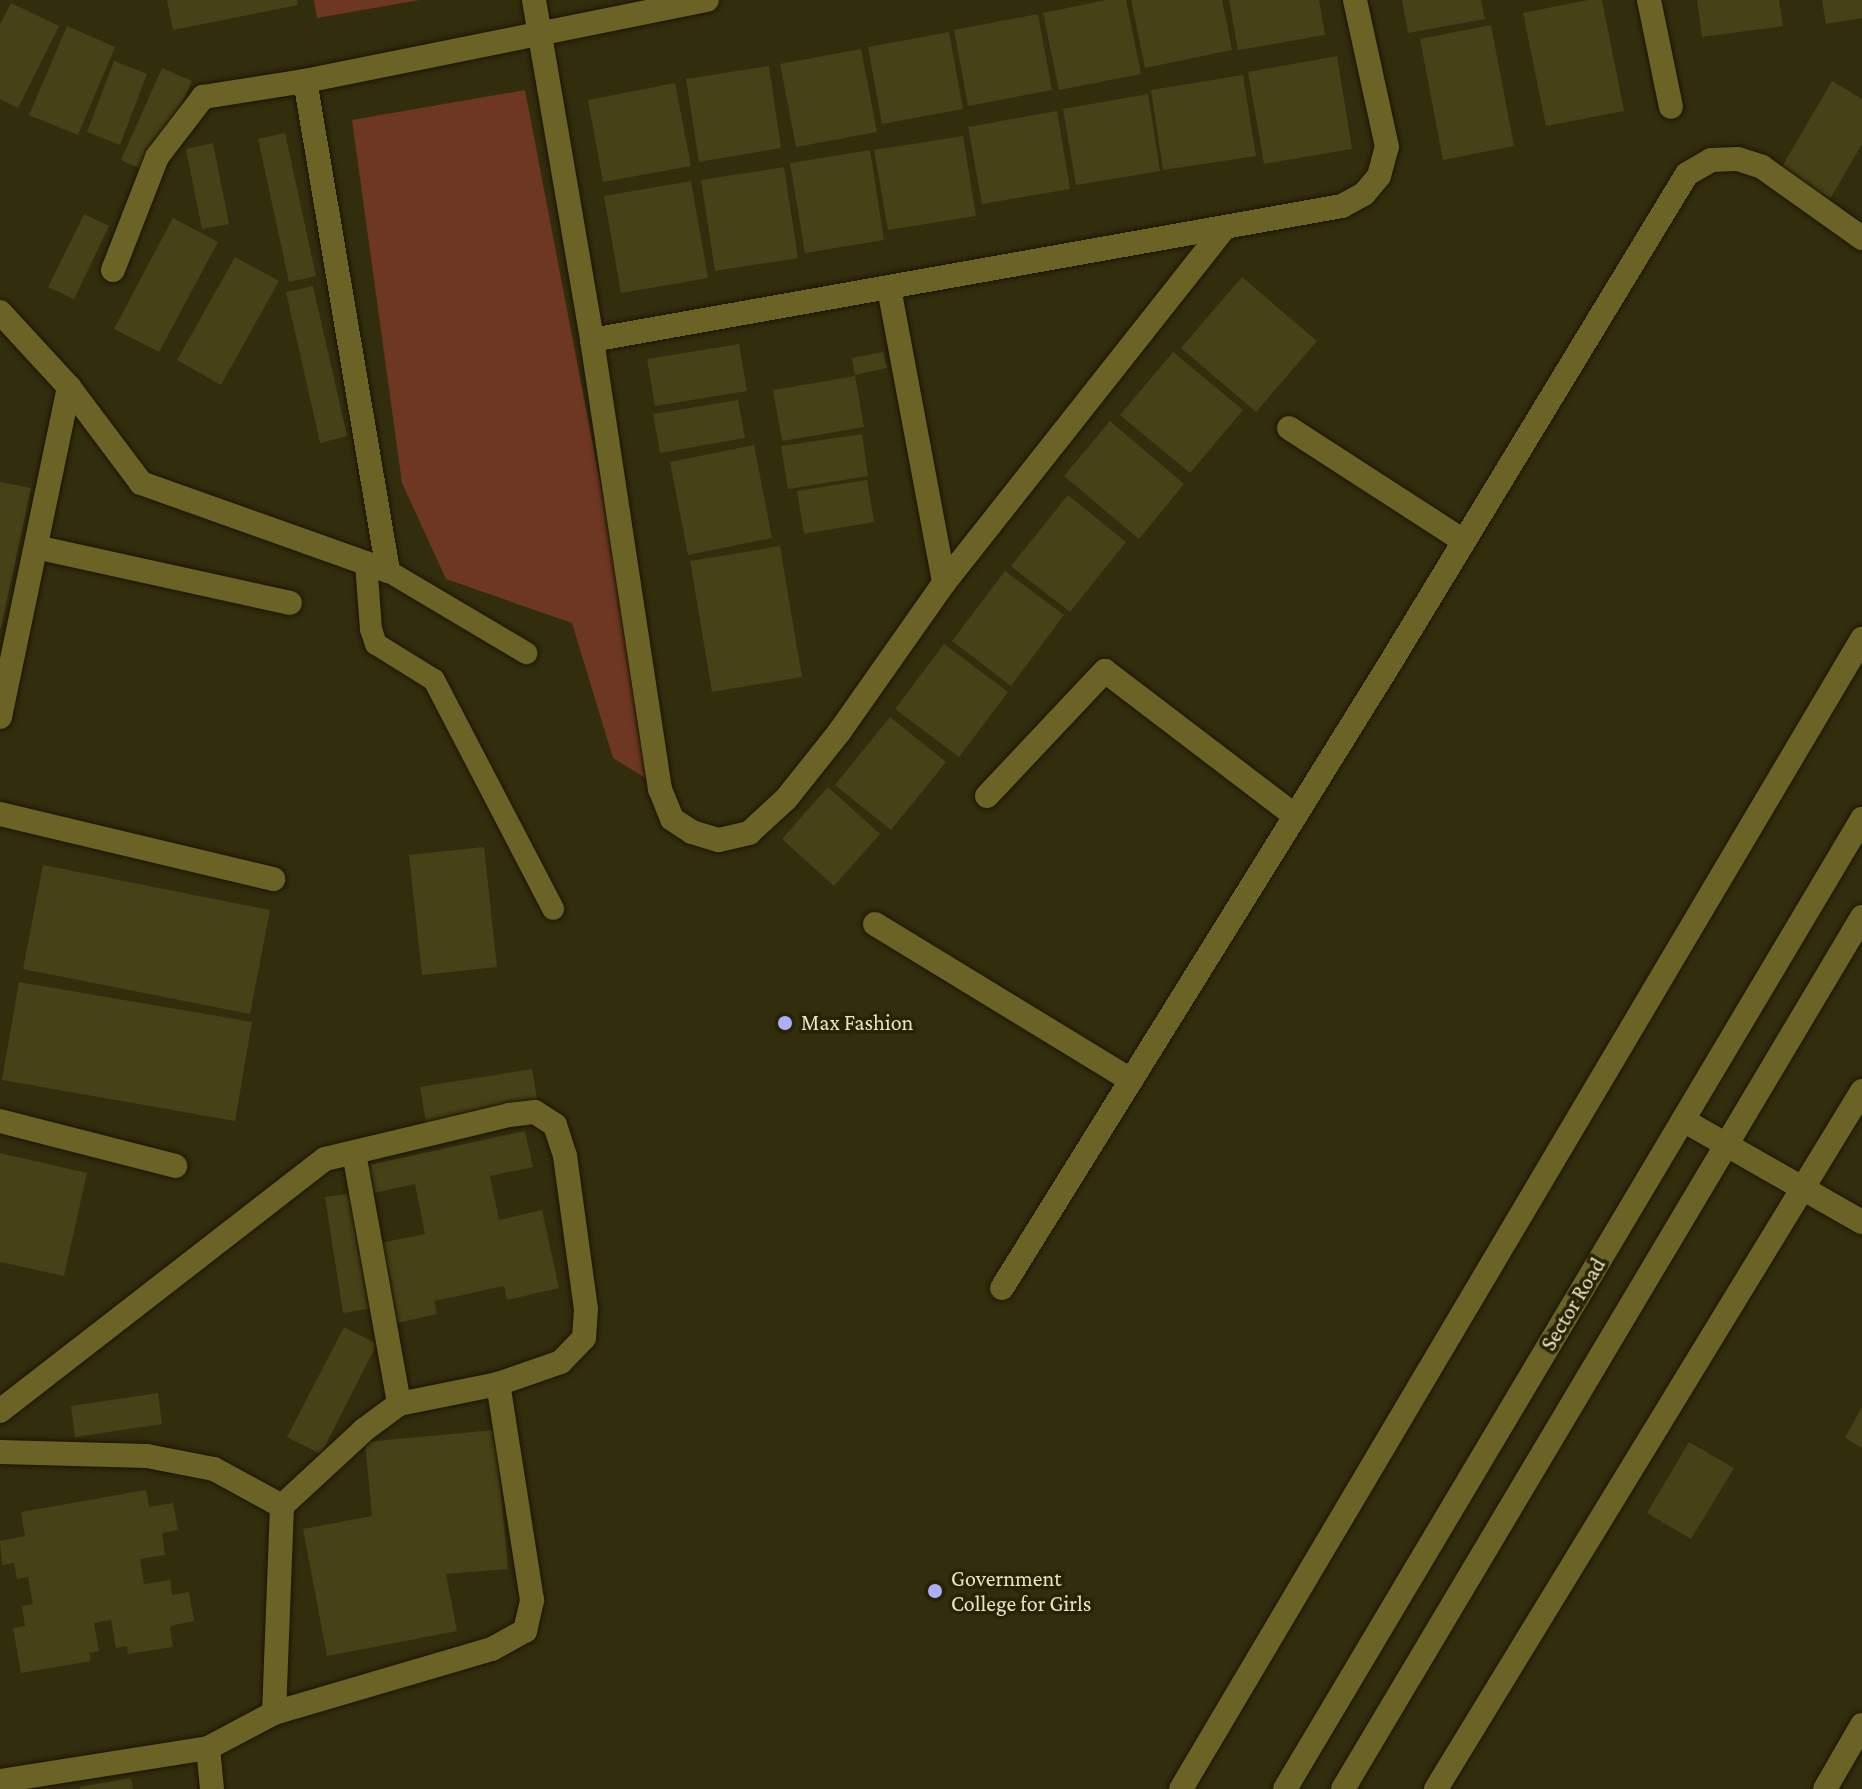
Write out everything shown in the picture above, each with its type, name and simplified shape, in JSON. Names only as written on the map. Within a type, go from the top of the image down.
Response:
[{"type":"street","points":[[534,0],[592,340],[660,789],[672,819],[692,832],[719,840],[749,833],[764,823],[840,731],[944,583],[1224,229]]},
{"type":"street","points":[[113,270],[157,157],[203,97],[305,81],[707,0]]},
{"type":"street","points":[[592,340],[1342,206],[1364,194],[1379,176],[1387,147],[1355,0]]},
{"type":"street","points":[[1649,0],[1671,107]]},
{"type":"street","points":[[0,312],[69,387],[141,483],[377,567],[305,81]]},
{"type":"street","points":[[1002,1288],[1687,174],[1711,160],[1738,159],[1762,167],[1862,238]]},
{"type":"street","points":[[889,288],[944,583]]},
{"type":"street","points":[[0,717],[69,387]]},
{"type":"street","points":[[1289,428],[1464,541]]},
{"type":"street","points":[[36,547],[290,603]]},
{"type":"street","points":[[1181,1789],[1862,639]]},
{"type":"street","points":[[987,796],[1105,671],[1295,816]]},
{"type":"street","points":[[0,814],[273,879]]},
{"type":"street","name":"Sector Road","points":[[1285,1789],[1862,819]]},
{"type":"street","points":[[1343,1789],[1862,917]]},
{"type":"street","points":[[875,924],[1131,1080]]},
{"type":"street","points":[[1436,1789],[1862,1091]]},
{"type":"street","points":[[0,1411],[325,1159],[509,1115],[535,1112],[555,1125],[568,1171],[586,1309],[584,1338],[561,1362],[498,1384],[399,1404],[364,1430],[282,1506],[274,1713]]},
{"type":"street","points":[[1683,1120],[1862,1222]]},
{"type":"street","points":[[0,1121],[175,1166]]},
{"type":"street","points":[[354,1153],[399,1404]]},
{"type":"street","points":[[0,1781],[208,1748],[274,1713],[492,1649],[525,1631],[532,1600],[498,1384]]},
{"type":"street","points":[[0,1452],[147,1456],[201,1466],[214,1469],[282,1506]]},
{"type":"street","points":[[1825,1789],[1862,1725]]},
{"type":"street","points":[[208,1748],[212,1789]]},
{"type":"lane","points":[[526,653],[377,567],[371,629],[376,644],[434,680],[553,909]]},
{"type":"shaded area","points":[[314,0],[420,0],[317,18]]},
{"type":"shaded area","points":[[525,90],[658,786],[613,758],[572,623],[446,579],[402,483],[352,120]]},
{"type":"building","points":[[167,0],[297,0],[298,5],[173,30]]},
{"type":"building","points":[[1106,0],[1126,0],[1141,74],[1059,90],[1043,13]]},
{"type":"building","points":[[1131,0],[1222,0],[1232,50],[1145,68]]},
{"type":"building","points":[[1229,0],[1319,0],[1325,35],[1238,50]]},
{"type":"building","points":[[1402,0],[1481,0],[1485,19],[1408,33]]},
{"type":"building","points":[[1602,0],[1624,111],[1546,126],[1523,13]]},
{"type":"building","points":[[1697,0],[1779,0],[1783,26],[1702,37]]},
{"type":"building","points":[[1822,0],[1862,0],[1862,18],[1826,24]]},
{"type":"building","points":[[11,3],[59,26],[18,108],[0,99],[0,25]]},
{"type":"building","points":[[1038,14],[1052,90],[968,106],[954,30]]},
{"type":"building","points":[[1491,25],[1514,146],[1443,160],[1420,39]]},
{"type":"building","points":[[67,26],[115,47],[78,135],[29,115]]},
{"type":"building","points":[[949,32],[963,109],[882,124],[868,47]]},
{"type":"building","points":[[861,49],[877,132],[796,147],[780,64]]},
{"type":"building","points":[[1337,56],[1352,149],[1264,164],[1248,72]]},
{"type":"building","points":[[114,61],[147,74],[120,145],[87,132]]},
{"type":"building","points":[[769,66],[781,148],[699,162],[686,79]]},
{"type":"building","points":[[162,68],[192,81],[150,173],[121,160]]},
{"type":"building","points":[[1243,75],[1256,156],[1163,170],[1151,90]]},
{"type":"building","points":[[1832,81],[1862,99],[1862,144],[1830,199],[1780,170]]},
{"type":"building","points":[[675,83],[691,166],[603,182],[588,100]]},
{"type":"building","points":[[1148,94],[1160,171],[1076,185],[1063,109]]},
{"type":"building","points":[[1057,111],[1070,189],[982,204],[968,127]]},
{"type":"building","points":[[285,133],[316,276],[289,282],[258,139]]},
{"type":"building","points":[[963,136],[976,216],[888,230],[874,150]]},
{"type":"building","points":[[213,143],[229,224],[202,229],[186,149]]},
{"type":"building","points":[[870,150],[884,240],[805,253],[790,163]]},
{"type":"building","points":[[784,167],[798,258],[715,271],[701,180]]},
{"type":"building","points":[[691,181],[708,278],[621,293],[604,196]]},
{"type":"building","points":[[84,214],[109,226],[74,299],[48,287]]},
{"type":"building","points":[[173,218],[218,242],[159,352],[114,329]]},
{"type":"building","points":[[235,257],[279,281],[221,385],[177,360]]},
{"type":"building","points":[[1242,277],[1317,341],[1256,412],[1181,348]]},
{"type":"building","points":[[313,286],[347,436],[320,443],[286,292]]},
{"type":"building","points":[[739,344],[747,391],[655,406],[647,359]]},
{"type":"building","points":[[883,352],[887,368],[855,375],[852,358]]},
{"type":"building","points":[[1173,352],[1243,410],[1190,473],[1120,415]]},
{"type":"building","points":[[855,376],[864,427],[782,441],[773,390]]},
{"type":"building","points":[[738,400],[745,438],[660,453],[653,414]]},
{"type":"building","points":[[1110,421],[1184,484],[1139,539],[1064,476]]},
{"type":"building","points":[[862,434],[868,476],[788,489],[781,446]]},
{"type":"building","points":[[754,445],[772,538],[688,555],[670,462]]},
{"type":"building","points":[[867,480],[874,522],[804,534],[797,491]]},
{"type":"building","points":[[0,482],[31,488],[1,628],[0,628]]},
{"type":"building","points":[[1068,495],[1126,542],[1070,612],[1011,566]]},
{"type":"building","points":[[780,546],[802,677],[712,692],[690,561]]},
{"type":"building","points":[[1005,571],[1064,615],[1011,686],[952,641]]},
{"type":"building","points":[[944,644],[1008,692],[959,757],[895,709]]},
{"type":"building","points":[[890,717],[946,762],[891,830],[835,785]]},
{"type":"building","points":[[828,787],[880,834],[834,886],[782,839]]},
{"type":"building","points":[[484,847],[497,967],[422,975],[409,855]]},
{"type":"building","points":[[43,865],[270,910],[250,1014],[23,969]]},
{"type":"building","points":[[19,982],[252,1022],[235,1121],[2,1080]]},
{"type":"building","points":[[532,1069],[538,1105],[426,1123],[420,1087]]},
{"type":"building","points":[[525,1131],[533,1167],[490,1176],[499,1220],[542,1210],[559,1288],[507,1300],[504,1286],[434,1301],[437,1314],[397,1323],[380,1243],[425,1234],[415,1184],[369,1194],[364,1166]]},
{"type":"building","points":[[0,1153],[87,1173],[64,1276],[0,1262]]},
{"type":"building","points":[[355,1193],[374,1308],[343,1313],[325,1197]]},
{"type":"building","points":[[344,1327],[377,1344],[321,1454],[287,1437]]},
{"type":"building","points":[[158,1393],[162,1424],[75,1437],[71,1406]]},
{"type":"building","points":[[1862,1407],[1862,1448],[1845,1438]]},
{"type":"building","points":[[495,1430],[508,1569],[446,1574],[457,1631],[327,1656],[303,1529],[372,1516],[365,1442]]},
{"type":"building","points":[[1689,1442],[1734,1468],[1691,1539],[1647,1513]]},
{"type":"building","points":[[146,1490],[149,1507],[173,1503],[178,1530],[162,1533],[165,1555],[140,1559],[144,1584],[170,1580],[172,1595],[189,1592],[194,1621],[170,1626],[173,1647],[128,1654],[127,1646],[116,1648],[111,1620],[94,1623],[99,1651],[89,1653],[91,1661],[21,1673],[13,1628],[25,1626],[22,1606],[33,1604],[28,1577],[17,1579],[14,1563],[2,1565],[0,1541],[25,1536],[21,1512]]},
{"type":"building","points":[[131,1778],[133,1789],[80,1789],[80,1787]]},
{"type":"place","name":"Max Fashion","points":[[785,1023]]},
{"type":"place","name":"Government College for Girls","points":[[935,1591]]}]
